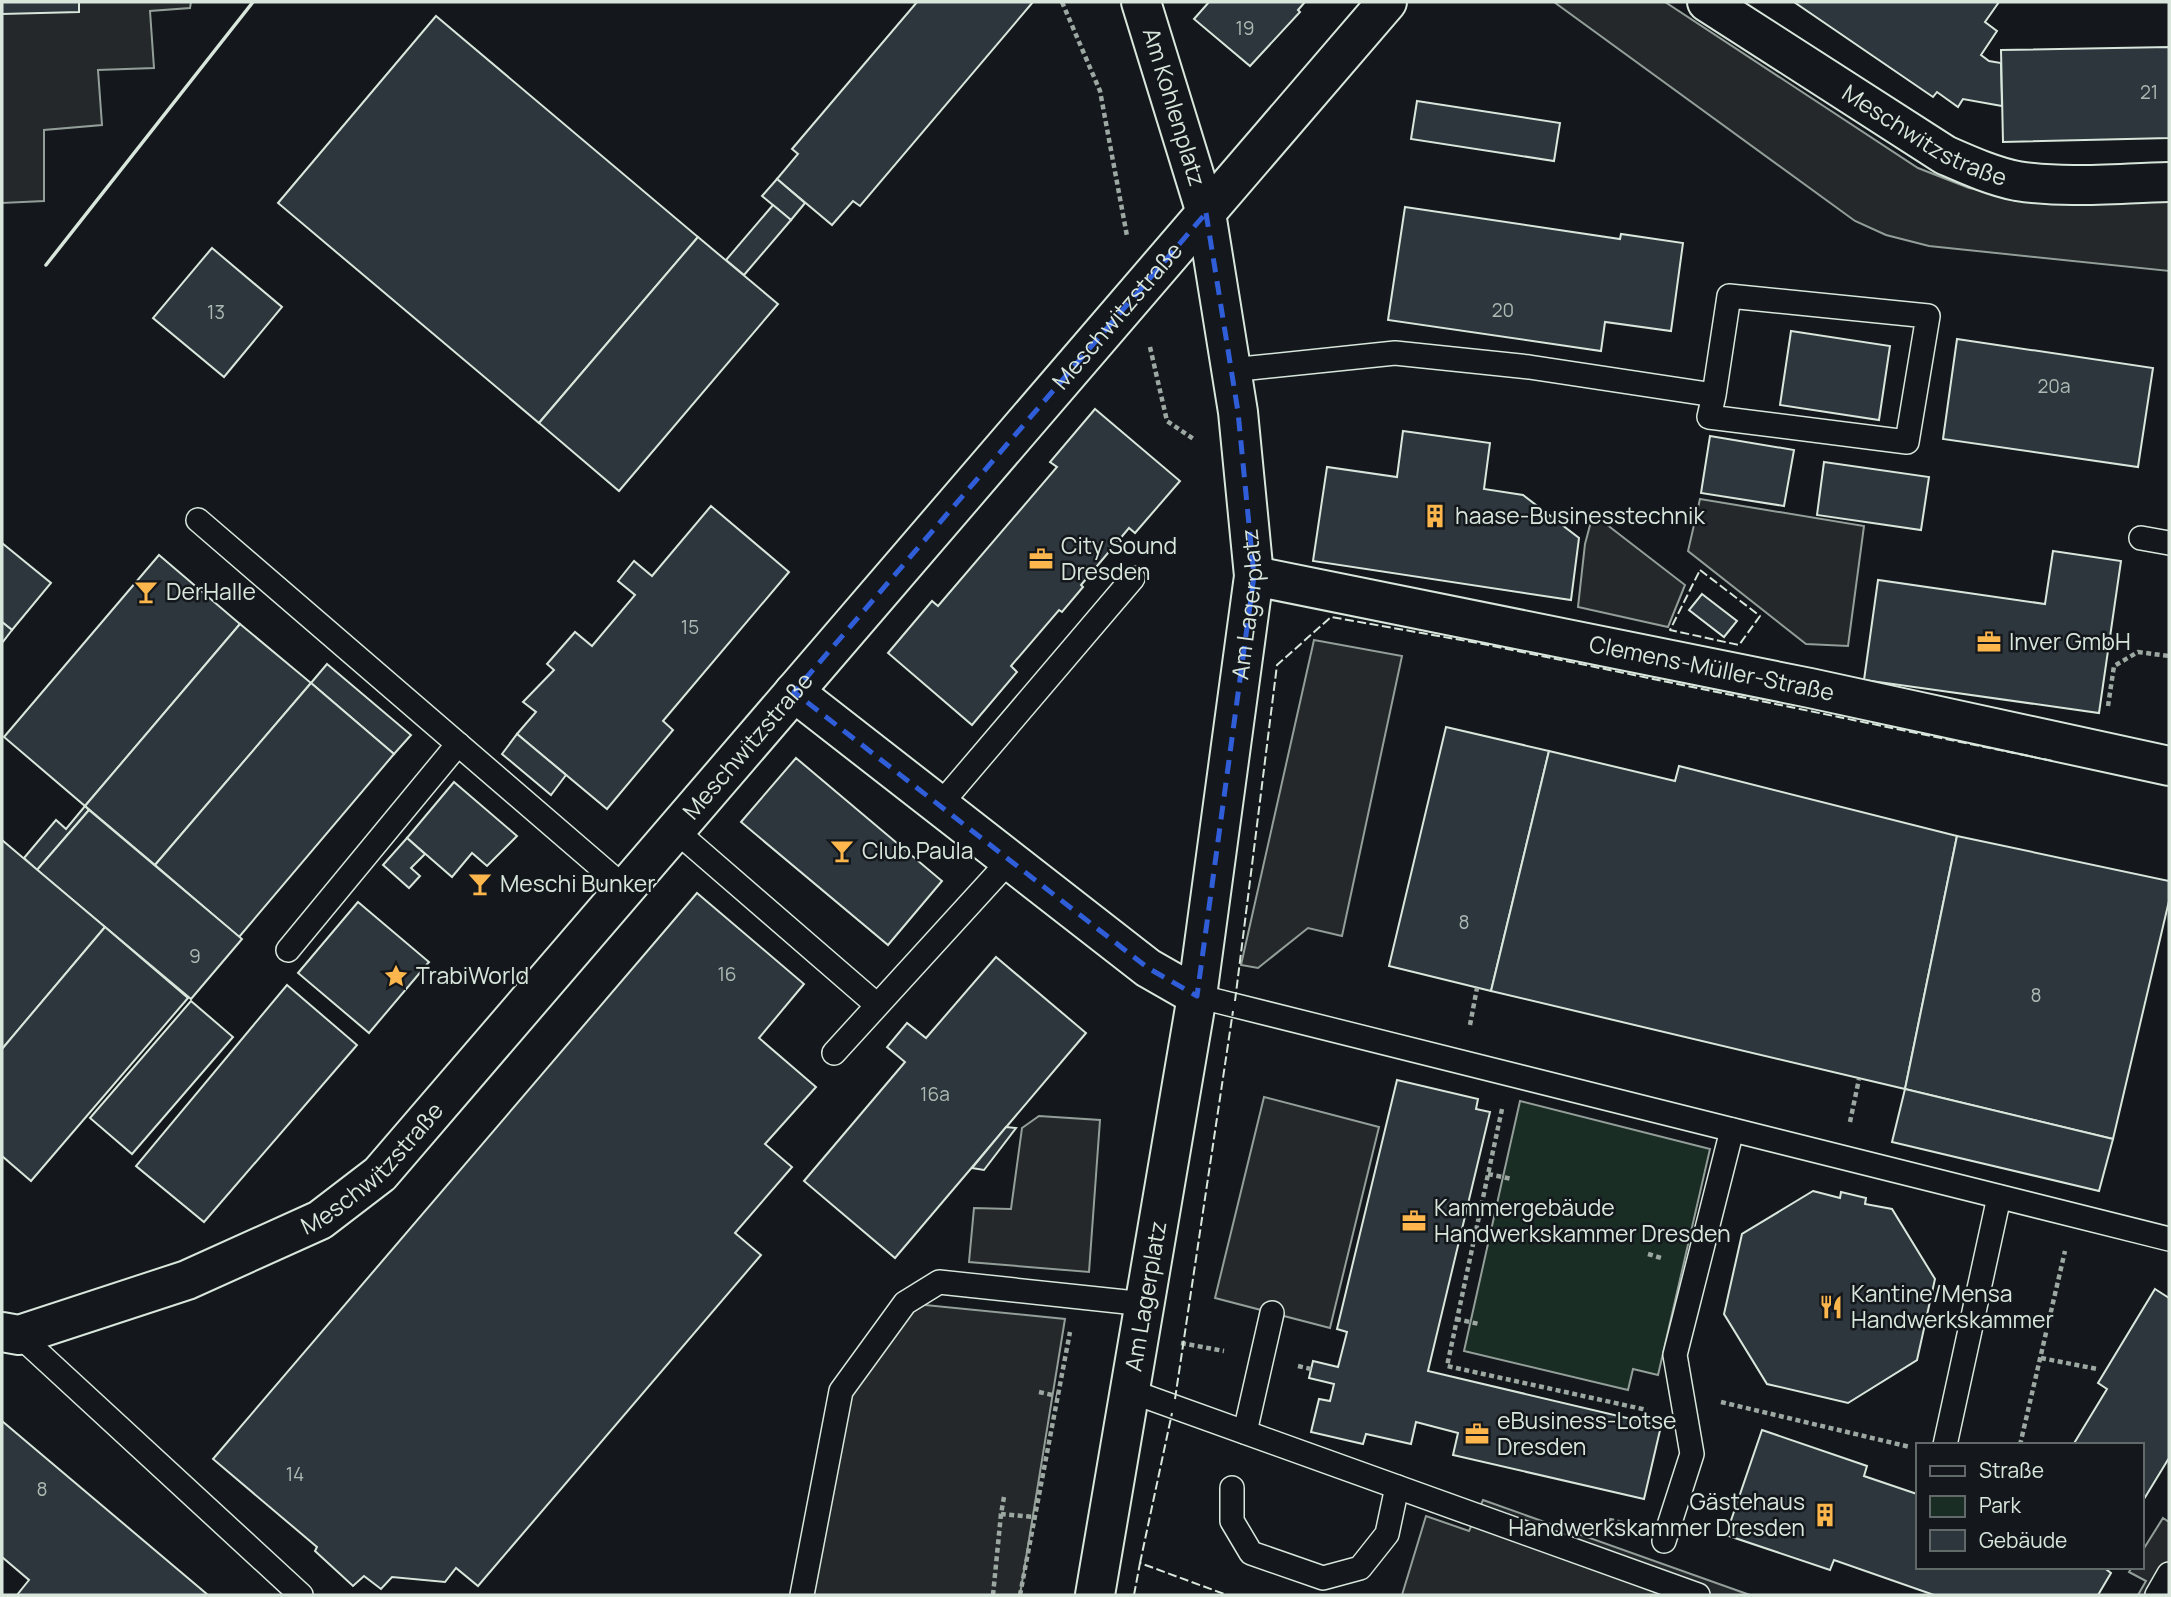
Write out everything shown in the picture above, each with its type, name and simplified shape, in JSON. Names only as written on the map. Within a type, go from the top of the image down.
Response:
[{"type":"street","name":"Am Kohlenplatz","points":[[1141,2],[1206,212]]},
{"type":"street","name":"Meschwitzstraße","points":[[10,1333],[187,1280],[320,1220],[380,1174],[1387,2]]},
{"type":"street","name":"Meschwitzstraße","points":[[1707,2],[1945,155],[1980,170],[2016,180],[2062,184],[2169,182]]},
{"type":"street","name":"Am Lagerplatz","points":[[1095,1595],[1197,996],[1254,576],[1231,370],[1206,212]]},
{"type":"street","name":"Clemens-Müller-Straße","points":[[1254,576],[1810,688],[2169,766]]},
{"type":"street","points":[[794,692],[1148,968],[1197,996]]},
{"type":"lane","points":[[1729,296],[1928,316],[1907,442],[1709,417],[1714,395],[1729,296]]},
{"type":"lane","points":[[1231,370],[1395,353],[1529,367],[1714,395]]},
{"type":"lane","points":[[198,520],[625,888]]},
{"type":"lane","points":[[2141,538],[2169,543]]},
{"type":"lane","points":[[939,806],[1133,578]]},
{"type":"lane","points":[[288,950],[458,744]]},
{"type":"lane","points":[[675,830],[877,1005]]},
{"type":"lane","points":[[834,1052],[1010,860]]},
{"type":"lane","points":[[1197,996],[2169,1239]]},
{"type":"lane","points":[[1664,1541],[1692,1454],[1675,1355],[1732,1130]]},
{"type":"lane","points":[[1945,1443],[1999,1197]]},
{"type":"lane","points":[[802,1595],[841,1391],[905,1303],[939,1282],[1143,1318]]},
{"type":"lane","points":[[1245,1432],[1272,1313]]},
{"type":"lane","points":[[10,1333],[301,1595]]},
{"type":"lane","points":[[1130,1391],[1698,1595]]},
{"type":"lane","points":[[1232,1488],[1232,1521],[1251,1553],[1323,1578],[1360,1568],[1374,1551],[1387,1534],[1397,1486]]},
{"type":"lane","points":[[2157,1595],[2169,1574]]},
{"type":"path","points":[[2100,751],[2114,666],[2138,652],[2169,656]]},
{"type":"path","points":[[1509,1074],[1447,1366],[1686,1419],[1699,1396],[1916,1449]]},
{"type":"path","points":[[1488,1174],[1512,1179]]},
{"type":"path","points":[[2020,1443],[2072,1215]]},
{"type":"path","points":[[1648,1254],[1660,1257]]},
{"type":"path","points":[[1020,1595],[1070,1331],[1143,1318]]},
{"type":"path","points":[[1457,1319],[1479,1324]]},
{"type":"path","points":[[2041,1358],[2097,1369]]},
{"type":"path","points":[[1039,1392],[1057,1396]]},
{"type":"path","points":[[993,1595],[1004,1497]]},
{"type":"path","points":[[1001,1514],[1033,1517]]},
{"type":"highlighted area","points":[[1206,213],[1238,412],[1254,576],[1197,996],[1148,968],[794,692]]},
{"type":"green space","points":[[1520,1101],[1710,1149],[1658,1375],[1633,1369],[1628,1390],[1464,1351]]},
{"type":"shaded area","points":[[2,2],[191,2],[190,8],[150,11],[154,68],[98,70],[102,125],[44,130],[44,201],[2,203]]},
{"type":"shaded area","points":[[1554,2],[1665,2],[1918,168],[1969,188],[2009,195],[2169,195],[2169,271],[1929,246],[1886,235],[1855,221]]},
{"type":"shaded area","points":[[1700,499],[1864,526],[1848,646],[1806,644],[1688,551]]},
{"type":"shaded area","points":[[1593,514],[1685,585],[1668,627],[1578,607],[1585,544]]},
{"type":"shaded area","points":[[1314,640],[1402,656],[1342,936],[1308,928],[1258,968],[1241,965]]},
{"type":"shaded area","points":[[1264,1097],[1379,1127],[1330,1328],[1215,1298]]},
{"type":"shaded area","points":[[1039,1116],[1100,1120],[1089,1272],[969,1262],[974,1208],[1011,1209],[1022,1128]]},
{"type":"shaded area","points":[[905,1303],[1065,1319],[1020,1595],[802,1595],[841,1391]]},
{"type":"shaded area","points":[[1483,1500],[1750,1595],[1402,1595],[1426,1516],[1469,1531]]},
{"type":"shaded area","points":[[2163,1518],[2169,1522],[2169,1595],[2138,1595],[2146,1581],[2129,1572],[2131,1569],[2143,1569],[2143,1550]]},
{"type":"building","points":[[2,2],[79,2],[79,12],[2,14]]},
{"type":"building","points":[[917,2],[1033,2],[860,206],[853,201],[832,225],[777,179],[798,154],[792,149]]},
{"type":"building","points":[[1209,2],[1305,2],[1298,10],[1300,12],[1250,66],[1194,19]]},
{"type":"building","points":[[1794,2],[1999,2],[1985,22],[1997,31],[1981,55],[1989,61],[2001,63],[2002,106],[1963,99],[1958,107],[1937,92],[1933,97]]},
{"type":"building","points":[[436,16],[698,237],[539,423],[278,203]]},
{"type":"building","points":[[2169,47],[2169,138],[2003,142],[2001,50]]},
{"type":"building","points":[[1417,101],[1560,123],[1554,161],[1411,139]]},
{"type":"building","points":[[777,179],[805,203],[791,220],[762,196]]},
{"type":"building","points":[[773,205],[791,220],[744,275],[726,260]]},
{"type":"building","points":[[1405,207],[1620,239],[1621,234],[1683,243],[1671,331],[1605,322],[1601,351],[1388,320]]},
{"type":"building","points":[[698,237],[778,304],[619,491],[539,423]]},
{"type":"building","points":[[212,248],[282,307],[224,377],[153,318]]},
{"type":"building","points":[[1791,331],[1890,346],[1879,420],[1780,405]]},
{"type":"building","points":[[1957,339],[2153,368],[2138,467],[1943,439]]},
{"type":"building","name":"City Sound Dresden","points":[[1095,409],[1180,481],[1135,533],[1129,528],[1062,612],[1059,610],[1011,666],[1017,672],[972,725],[888,653],[932,601],[938,606],[1057,467],[1050,462]]},
{"type":"building","name":"haase-Businesstechnik","points":[[1403,431],[1490,443],[1484,489],[1523,495],[1579,538],[1571,600],[1313,561],[1327,467],[1397,477]]},
{"type":"building","points":[[1710,436],[1794,450],[1784,506],[1701,493]]},
{"type":"building","points":[[1824,462],[1929,477],[1921,530],[1817,515]]},
{"type":"building","points":[[711,506],[789,572],[663,721],[673,730],[607,809],[517,734],[536,712],[523,702],[554,670],[547,664],[575,632],[592,646],[635,595],[618,581],[634,561],[652,576]]},
{"type":"building","points":[[2,543],[51,583],[12,630],[2,622]]},
{"type":"building","name":"Inver GmbH","points":[[2053,551],[2121,561],[2099,713],[1864,680],[1878,580],[2045,604]]},
{"type":"building","points":[[159,555],[240,624],[85,806],[4,737]]},
{"type":"building","points":[[1702,594],[1737,621],[1724,637],[1689,610]]},
{"type":"building","points":[[2,622],[12,630],[2,643]]},
{"type":"building","points":[[240,624],[311,683],[155,865],[85,806]]},
{"type":"building","points":[[327,664],[411,735],[394,754],[311,683]]},
{"type":"building","points":[[311,683],[394,754],[239,937],[155,865]]},
{"type":"building","points":[[1446,727],[1549,751],[1491,991],[1389,966]]},
{"type":"building","points":[[517,734],[566,775],[551,795],[502,754]]},
{"type":"building","points":[[1549,751],[1675,781],[1679,766],[1957,836],[1905,1089],[1491,991]]},
{"type":"building","name":"Club Paula","points":[[796,758],[942,881],[888,945],[741,822]]},
{"type":"building","points":[[454,782],[517,836],[487,866],[472,853],[452,877],[407,838]]},
{"type":"building","points":[[85,806],[89,810],[37,870],[24,858],[56,820],[66,829]]},
{"type":"building","points":[[89,810],[242,939],[191,999],[37,870]]},
{"type":"building","points":[[1957,836],[2169,881],[2169,901],[2113,1139],[1905,1089]]},
{"type":"building","points":[[407,838],[425,854],[411,868],[420,876],[409,888],[383,865]]},
{"type":"building","points":[[2,840],[105,927],[2,1049]]},
{"type":"building","points":[[697,893],[804,984],[759,1038],[816,1087],[765,1144],[792,1167],[735,1233],[761,1255],[478,1586],[456,1568],[445,1582],[392,1577],[381,1589],[364,1576],[353,1586],[315,1551],[317,1547],[213,1459]]},
{"type":"building","points":[[358,902],[429,962],[369,1033],[298,973]]},
{"type":"building","points":[[105,927],[188,998],[31,1181],[2,1156],[2,1049]]},
{"type":"building","points":[[996,957],[1086,1033],[895,1258],[804,1181],[905,1062],[887,1047],[907,1023],[926,1038]]},
{"type":"building","points":[[287,985],[357,1045],[204,1222],[136,1166]]},
{"type":"building","points":[[191,1001],[233,1037],[132,1154],[90,1118]]},
{"type":"building","name":"Kammergebäude Handwerkskammer Dresden","points":[[1397,1080],[1478,1099],[1476,1109],[1490,1112],[1428,1371],[1661,1426],[1644,1499],[1453,1455],[1458,1433],[1416,1422],[1411,1444],[1366,1434],[1363,1444],[1311,1432],[1319,1399],[1330,1401],[1334,1384],[1309,1378],[1313,1361],[1338,1367],[1347,1332],[1337,1329]]},
{"type":"building","points":[[1905,1089],[2113,1139],[2099,1191],[1892,1142]]},
{"type":"building","points":[[1006,1127],[1016,1128],[984,1170],[972,1168]]},
{"type":"building","points":[[1813,1191],[1840,1198],[1841,1192],[1866,1198],[1865,1204],[1892,1209],[1935,1279],[1917,1360],[1848,1403],[1767,1384],[1724,1314],[1742,1234]]},
{"type":"building","points":[[2155,1289],[2169,1298],[2169,1458],[2143,1501],[2143,1443],[2074,1443],[2107,1389],[2098,1383]]},
{"type":"building","points":[[2,1421],[208,1595],[17,1595],[29,1580],[2,1557]]},
{"type":"building","name":"Gästehaus Handwerkskammer Dresden","points":[[1762,1430],[1867,1466],[1864,1476],[1916,1494],[1916,1569],[2106,1569],[2111,1573],[2098,1595],[1934,1595],[1834,1560],[1830,1570],[1726,1535]]},
{"type":"fence","points":[[1700,570],[1760,616],[1739,645],[1670,630],[1700,570]]},
{"type":"fence","points":[[1235,1001],[1277,665],[1331,617],[1478,643],[2053,761]]},
{"type":"fence","points":[[1175,1399],[1233,1011]]},
{"type":"fence","points":[[1140,1563],[1172,1413]]},
{"type":"fence","points":[[1134,1595],[1140,1563],[1227,1595]]},
{"type":"wall","points":[[46,265],[253,2]]},
{"type":"place","name":"haase-Businesstechnik","points":[[1435,516]]},
{"type":"place","name":"City Sound Dresden","points":[[1041,559]]},
{"type":"place","name":"DerHalle","points":[[146,592]]},
{"type":"place","name":"Inver GmbH","points":[[1989,642]]},
{"type":"place","name":"Club Paula","points":[[842,851]]},
{"type":"place","name":"Meschi Bunker","points":[[480,884]]},
{"type":"place","name":"TrabiWorld","points":[[396,976]]},
{"type":"place","name":"Kammergebäude Handwerkskammer Dresden","points":[[1414,1221]]},
{"type":"place","name":"Kantine/Mensa Handwerkskammer","points":[[1831,1307]]},
{"type":"place","name":"eBusiness-Lotse Dresden","points":[[1477,1434]]},
{"type":"place","name":"Gästehaus Handwerkskammer Dresden","points":[[1825,1515]]}]
